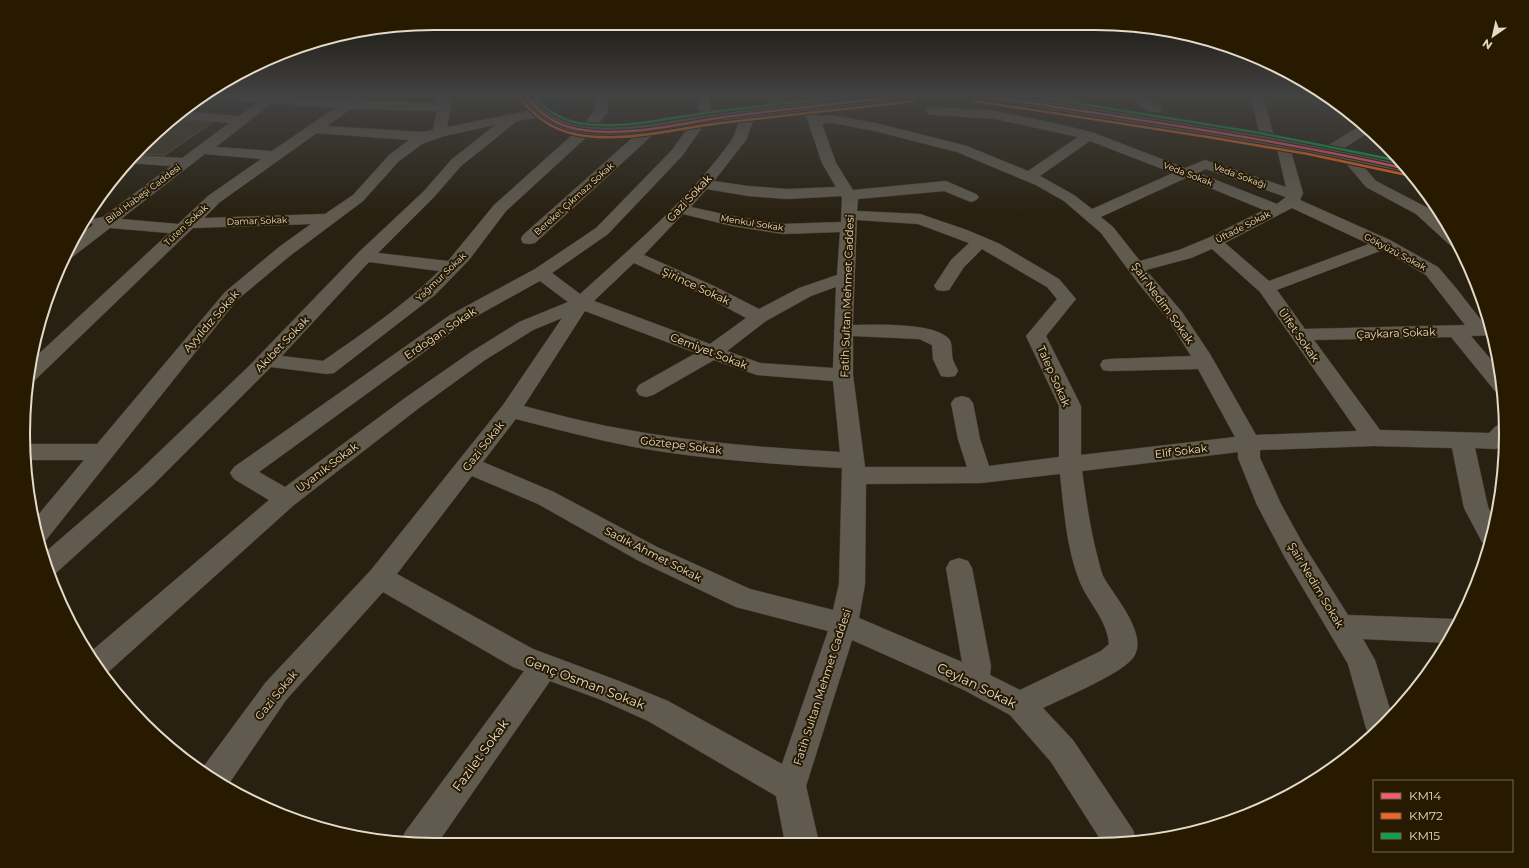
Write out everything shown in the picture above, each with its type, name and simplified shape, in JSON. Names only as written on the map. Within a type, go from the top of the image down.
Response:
[{"type":"main road","points":[[1244,136],[1392,161]]},
{"type":"main road","points":[[1253,136],[1273,140]]},
{"type":"main road","points":[[1340,152],[1398,166]]},
{"type":"street","name":"Bilal Habeşi Caddesi","points":[[77,245],[221,136]]},
{"type":"street","name":"Tüten Sokak","points":[[36,368],[214,199],[306,136]]},
{"type":"street","points":[[397,136],[424,136]]},
{"type":"street","name":"Ayyıldız Sokak","points":[[41,526],[104,452],[230,296],[327,219],[358,198],[399,154],[417,141],[432,136]]},
{"type":"street","name":"Akıbet Sokak","points":[[50,562],[145,479],[266,360],[365,256],[429,194],[456,163],[491,136]]},
{"type":"street","name":"Yağmur Sokak","points":[[266,360],[327,368],[378,331],[428,291],[463,256],[500,208],[578,136]]},
{"type":"street","name":"Bereket Çıkmazı Sokak","points":[[529,239],[643,136]]},
{"type":"street","name":"Erdoğan Sokak","points":[[286,499],[242,473],[457,319],[541,273],[602,231],[677,153],[690,136]]},
{"type":"street","name":"Gazi Sokak","points":[[216,774],[276,691],[380,577],[511,410],[581,303],[632,256],[704,184],[739,140],[741,136]]},
{"type":"street","points":[[819,136],[848,207]]},
{"type":"street","name":"Şair Nedim Sokak","points":[[912,136],[962,149],[1029,176],[1069,198],[1107,230],[1144,279],[1175,316],[1204,362],[1249,443],[1249,458],[1269,505],[1294,551],[1361,660],[1379,722]]},
{"type":"street","points":[[1029,176],[1089,136]]},
{"type":"street","name":"Veda Sokak","points":[[1089,136],[1186,173],[1287,202]]},
{"type":"street","points":[[1271,136],[1295,193],[1287,202]]},
{"type":"street","points":[[1358,136],[1340,152],[1371,184],[1422,211],[1444,231]]},
{"type":"street","points":[[203,150],[276,156]]},
{"type":"street","points":[[138,159],[185,163]]},
{"type":"street","name":"Veda Sokağı","points":[[1090,216],[1205,164],[1287,202]]},
{"type":"street","points":[[704,184],[748,191],[786,194],[848,207],[946,186],[971,197]]},
{"type":"street","name":"Üftade Sokak","points":[[1136,268],[1185,254],[1214,242],[1287,202]]},
{"type":"street","name":"Gökyüzü Sokak","points":[[1287,202],[1384,244],[1432,271],[1485,330]]},
{"type":"street","name":"Menkul Sokak","points":[[680,209],[732,221],[783,229],[848,207]]},
{"type":"street","name":"Talep Sokak","points":[[848,207],[920,219],[980,241],[1053,282],[1067,298],[1036,336],[1070,406],[1070,465],[1079,534],[1090,578],[1116,619],[1122,636],[1123,649],[1111,660],[1020,705]]},
{"type":"street","name":"Fatih Sultan Mehmet Caddesi","points":[[796,838],[790,786],[844,624],[852,584],[854,468],[843,375],[843,330],[848,207]]},
{"type":"street","name":"Damar Sokak","points":[[91,222],[185,226],[327,219]]},
{"type":"street","points":[[943,286],[956,264],[980,241]]},
{"type":"street","name":"Ülfet Sokak","points":[[1214,242],[1266,288],[1374,438]]},
{"type":"street","points":[[1266,288],[1384,244]]},
{"type":"street","points":[[365,256],[452,267]]},
{"type":"street","name":"Şirince Sokak","points":[[632,256],[708,290],[758,316]]},
{"type":"street","name":"Cemiyet Sokak","points":[[541,273],[581,303],[757,369],[843,375]]},
{"type":"street","points":[[646,390],[713,352],[758,316],[805,292],[846,278]]},
{"type":"street","name":"Uyanık Sokak","points":[[100,661],[286,499],[412,403],[478,356],[526,326],[581,303]]},
{"type":"street","points":[[843,330],[921,333],[933,337],[940,342],[943,359],[948,371]]},
{"type":"street","name":"Çaykara Sokak","points":[[1299,335],[1485,330]]},
{"type":"street","points":[[1456,331],[1495,378]]},
{"type":"street","points":[[1110,365],[1204,362]]},
{"type":"street","points":[[962,404],[969,439],[981,475]]},
{"type":"street","name":"Göztepe Sokak","points":[[511,410],[602,433],[639,440],[854,468]]},
{"type":"street","name":"Elif Sokak","points":[[854,468],[981,475],[1249,443],[1374,438],[1495,441],[1499,437]]},
{"type":"street","points":[[1462,441],[1476,508],[1487,529]]},
{"type":"street","points":[[31,452],[104,452]]},
{"type":"street","name":"Sadık Ahmet Sokak","points":[[468,465],[546,498],[648,554],[746,599],[844,624]]},
{"type":"street","points":[[959,568],[977,666],[974,681]]},
{"type":"street","name":"Genç Osman Sokak","points":[[380,577],[523,658],[658,711],[790,786]]},
{"type":"street","name":"Ceylan Sokak","points":[[844,624],[974,681],[1020,705],[1062,751],[1118,837]]},
{"type":"street","points":[[1340,626],[1448,631]]},
{"type":"street","name":"Fazilet Sokak","points":[[425,838],[543,667]]},
{"type":"building","points":[[162,136],[194,136],[165,155],[142,154]]},
{"type":"transit line","name":"KM72","points":[[583,136],[592,137],[642,136]]},
{"type":"transit line","name":"KM72","points":[[1199,136],[1308,154],[1404,174]]},
{"type":"transit line","name":"KM14","points":[[1235,136],[1346,155],[1398,167]]},
{"type":"transit line","name":"KM15","points":[[1273,136],[1391,159]]}]
